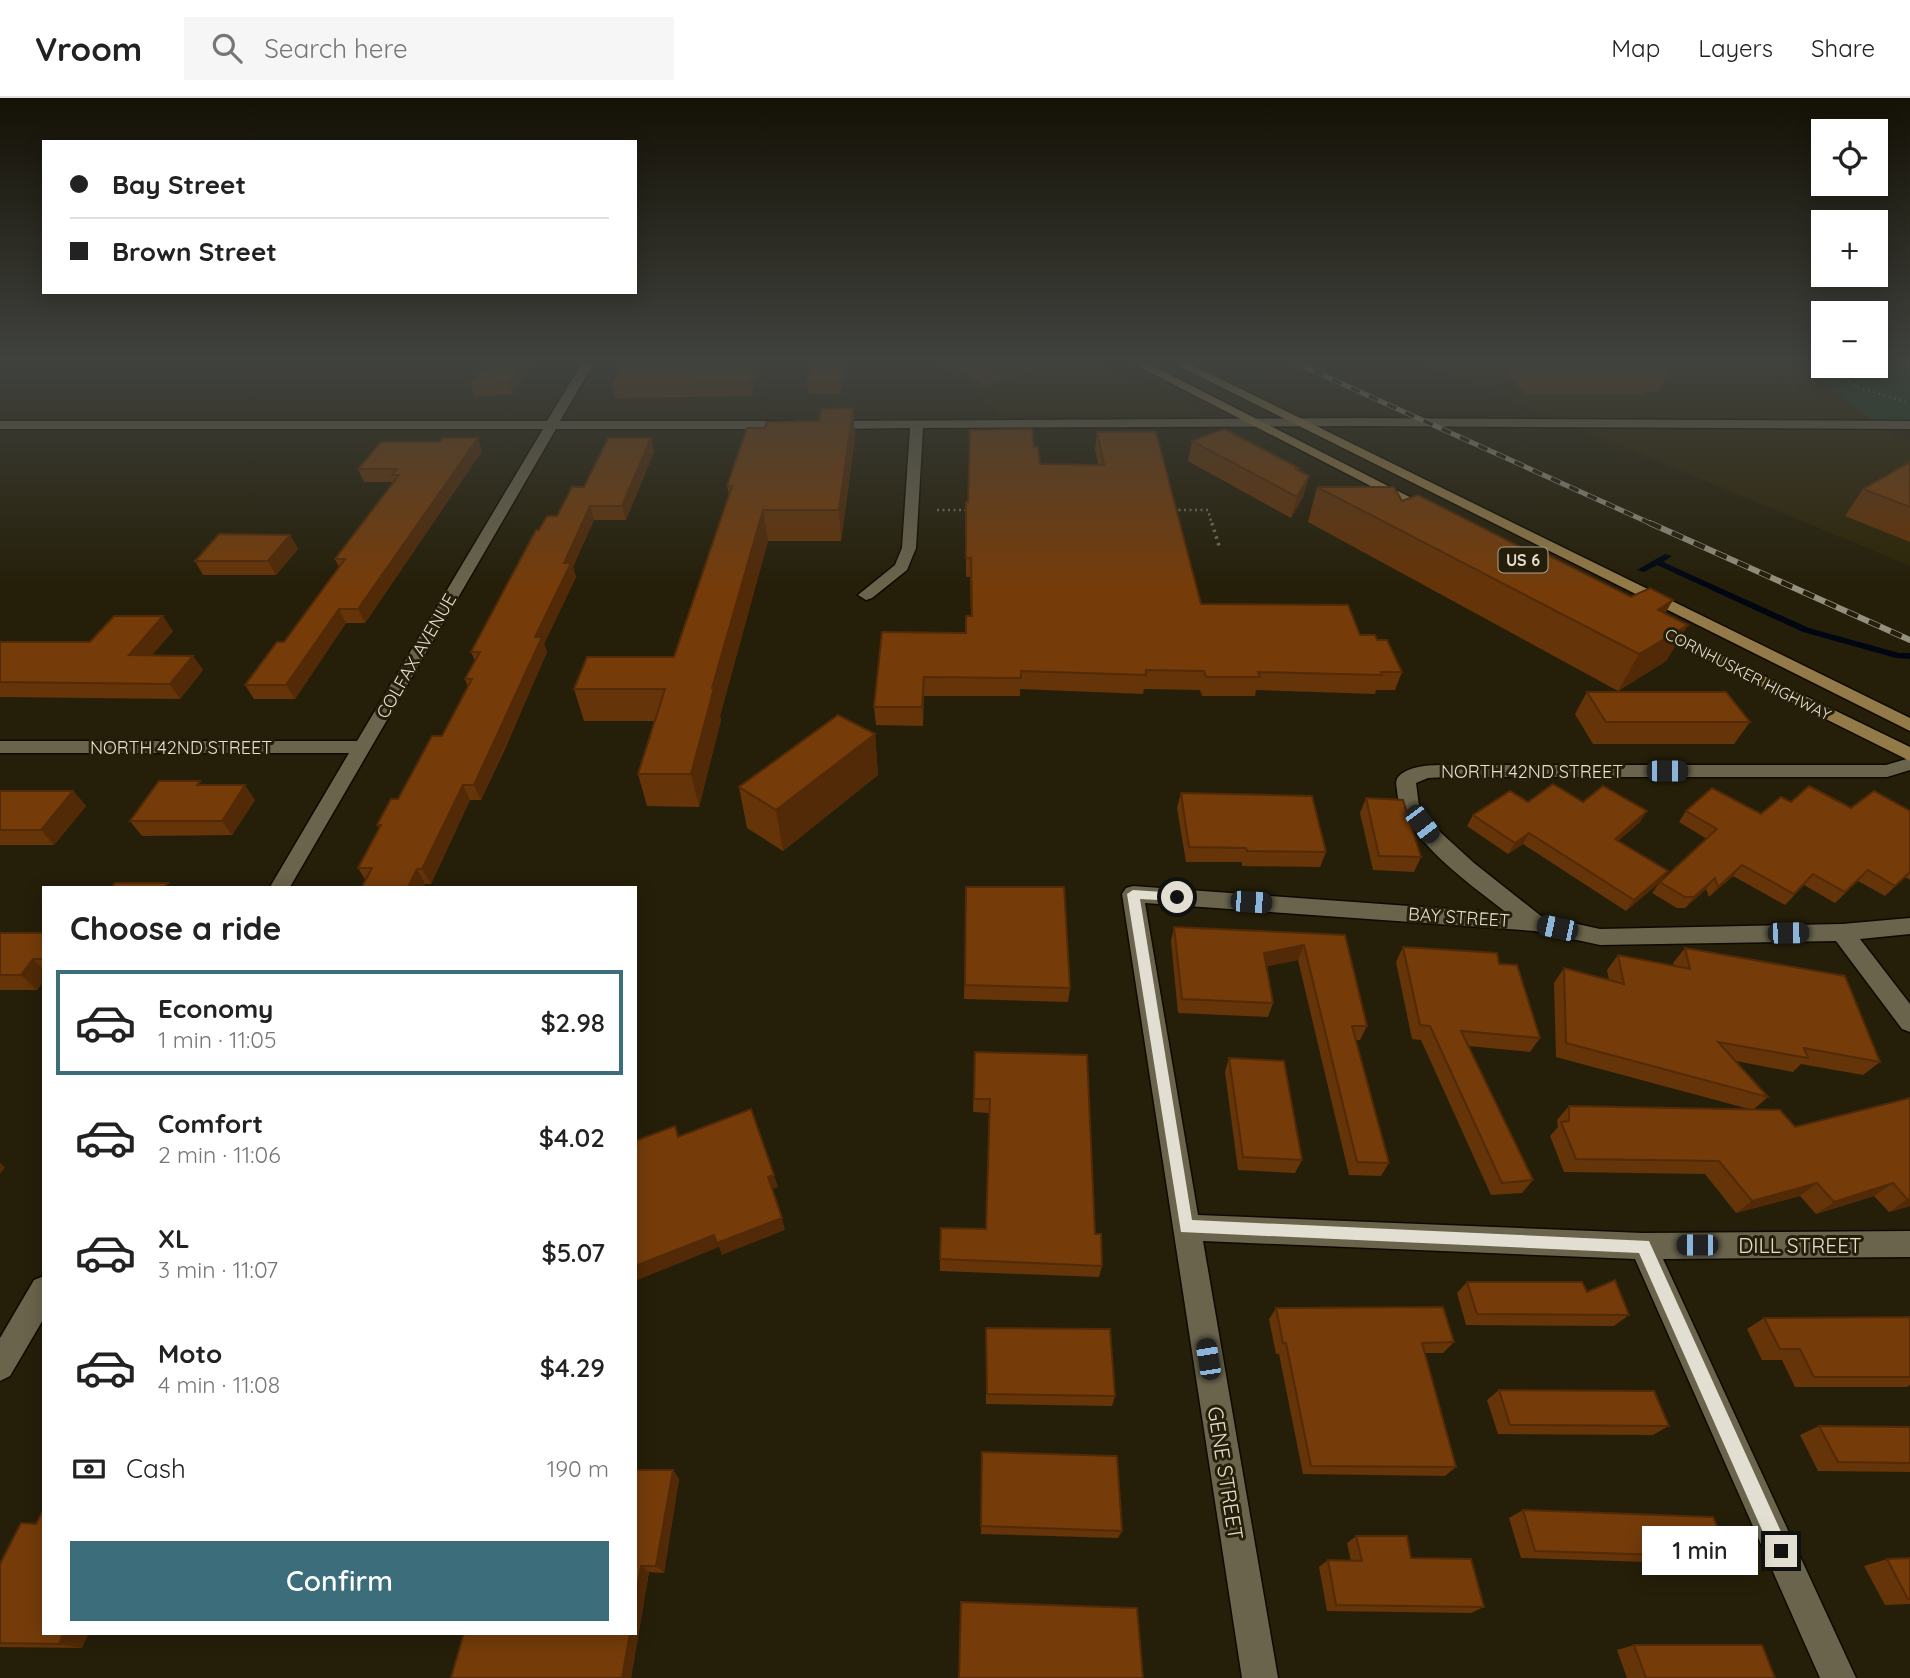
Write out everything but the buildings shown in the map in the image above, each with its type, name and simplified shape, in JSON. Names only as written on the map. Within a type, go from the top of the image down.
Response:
[{"type":"main road","points":[[1281,437],[1445,519]]},
{"type":"main road","name":"CORNHUSKER HIGHWAY","points":[[1327,437],[1910,725]]},
{"type":"main road","name":"CORNHUSKER HIGHWAY","points":[[1643,622],[1910,755]]},
{"type":"street","name":"COLFAX AVENUE","points":[[281,886],[545,437]]},
{"type":"street","points":[[866,595],[902,567],[909,548],[916,437]]},
{"type":"street","name":"NORTH 42ND STREET","points":[[0,747],[362,747]]},
{"type":"street","name":"NORTH 42ND STREET","points":[[1535,923],[1433,838],[1411,810],[1405,795],[1406,780],[1425,772],[1447,771],[1887,771],[1910,764]]},
{"type":"street","name":"BAY STREET","points":[[1133,894],[1535,923],[1600,937],[1842,932],[1910,926]]},
{"type":"street","name":"GENE STREET","points":[[1133,894],[1260,1678]]},
{"type":"street","points":[[1842,932],[1910,1022]]},
{"type":"street","name":"DILL STREET","points":[[1186,1227],[1643,1246],[1910,1244]]},
{"type":"street","points":[[1643,1246],[1838,1678]]},
{"type":"street","points":[[0,1366],[42,1293]]},
{"type":"path","points":[[937,510],[978,510]]},
{"type":"path","points":[[1168,510],[1208,510],[1220,549]]},
{"type":"shaded area","points":[[1599,437],[1897,437],[1901,440],[1910,440],[1910,566]]},
{"type":"waterway","points":[[1641,570],[1668,556]]},
{"type":"waterway","points":[[1657,562],[1806,630],[1899,656],[1910,656]]},
{"type":"railway","points":[[1459,437],[1654,525]]},
{"type":"railway","points":[[1650,523],[1910,640]]},
{"type":"route","points":[[1177,897],[1133,894],[1186,1227],[1643,1246],[1781,1551]]}]
